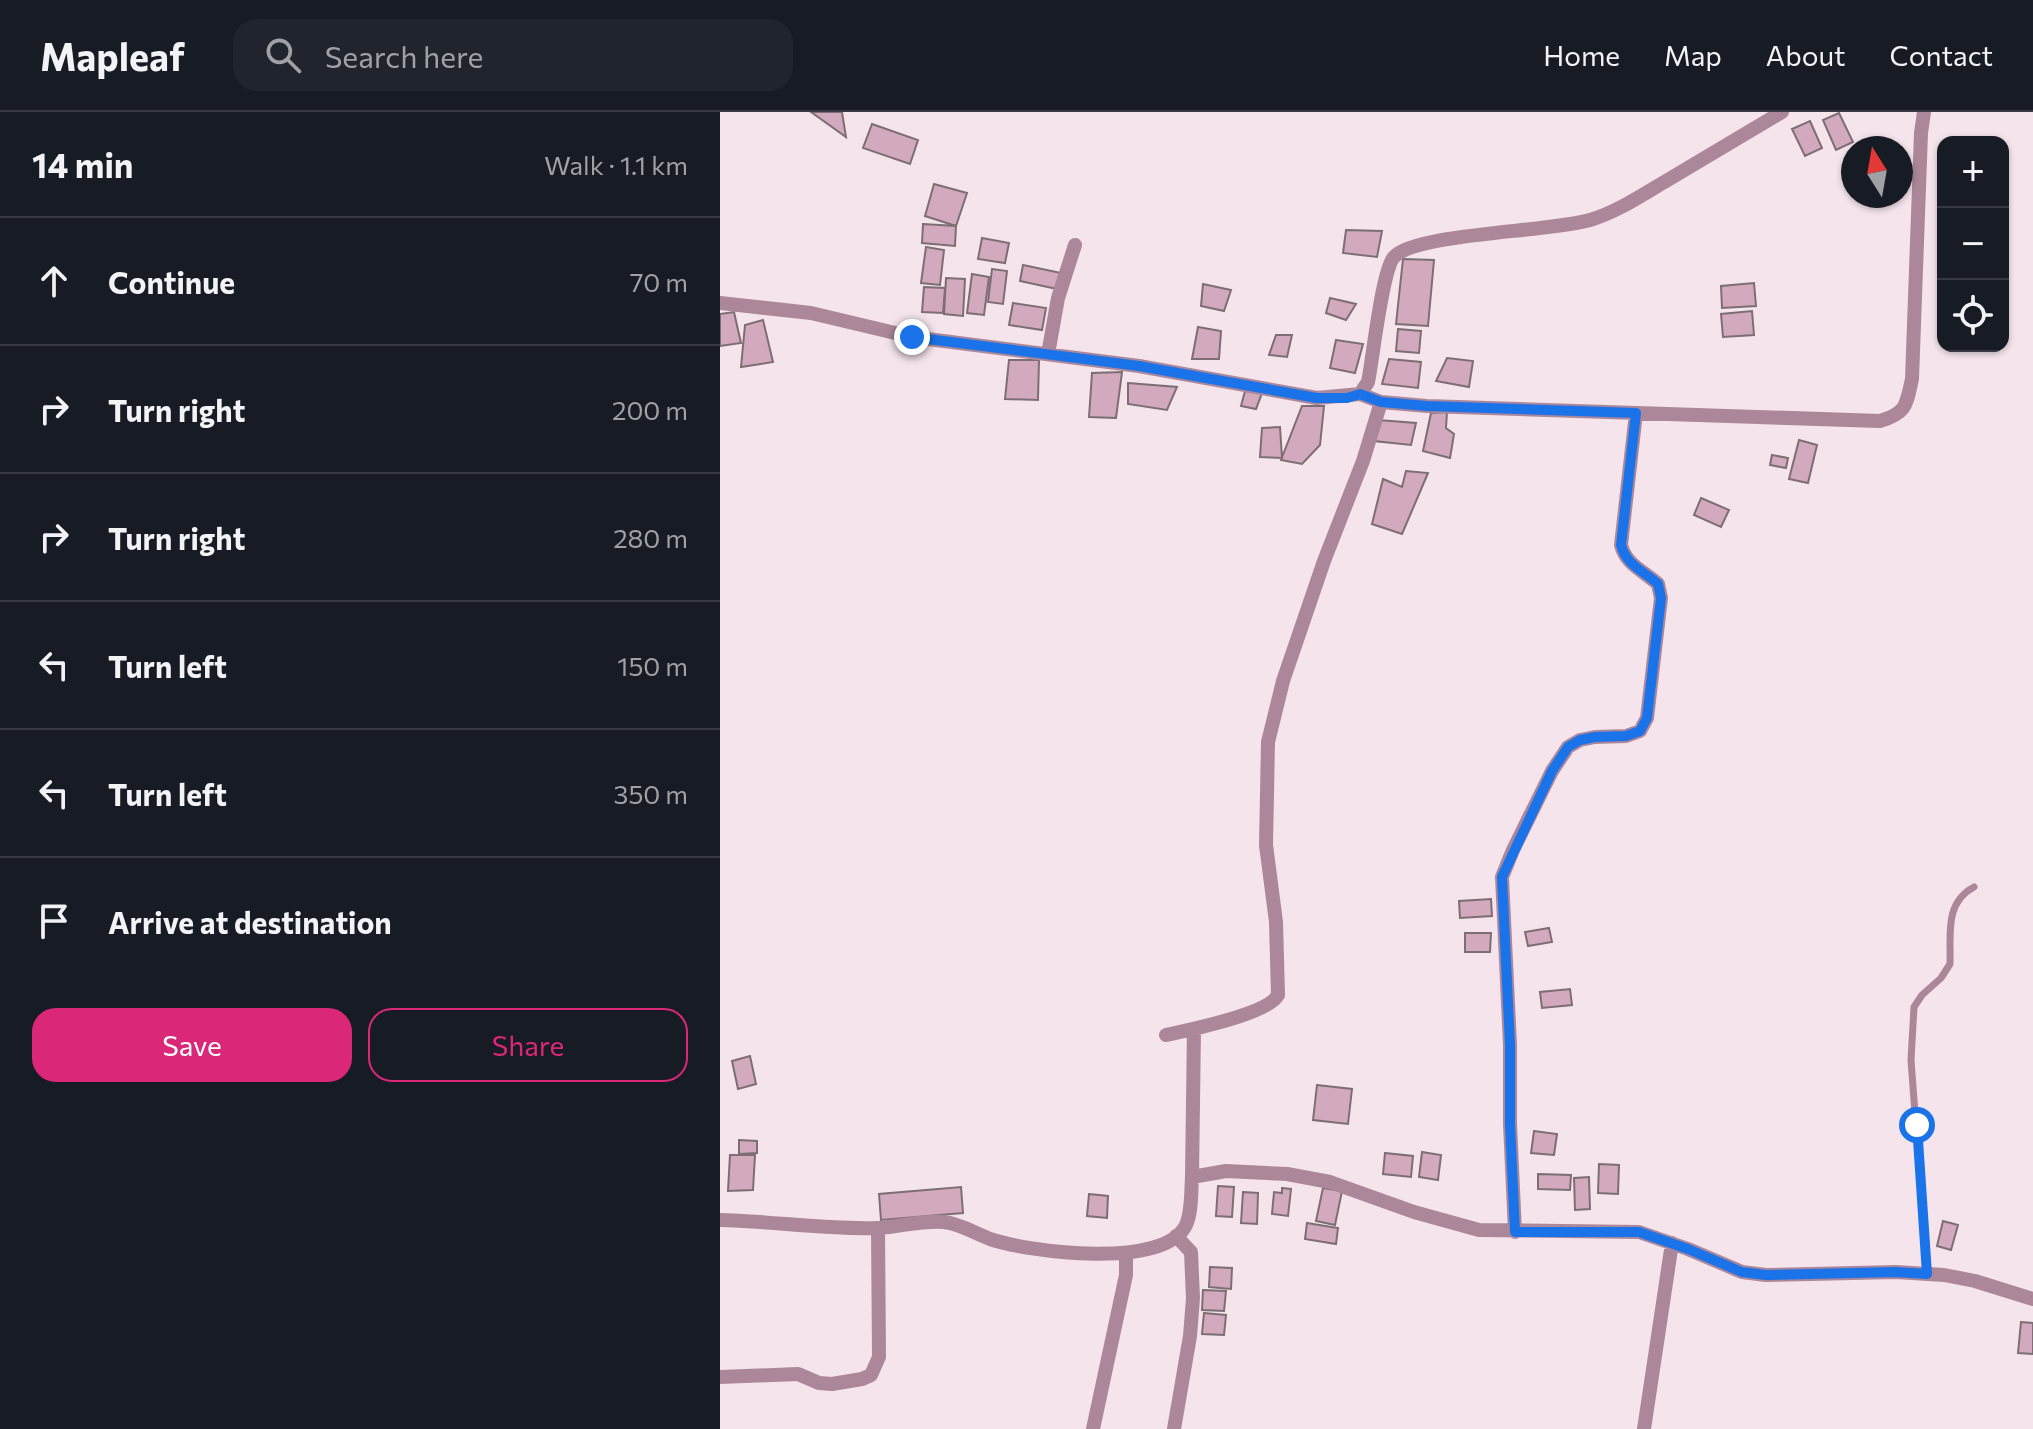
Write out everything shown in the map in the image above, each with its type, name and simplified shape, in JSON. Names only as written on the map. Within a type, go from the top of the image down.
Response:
[{"type":"street","points":[[1360,394],[1368,382],[1384,280],[1392,258],[1405,249],[1425,243],[1531,231],[1591,220],[1626,205],[1782,112]]},
{"type":"street","points":[[720,303],[811,313],[912,337],[1139,366],[1317,398],[1347,398],[1360,394],[1381,402],[1427,406],[1880,421],[1897,416],[1905,407],[1912,379],[1924,112]]},
{"type":"street","points":[[1048,354],[1058,298],[1075,245]]},
{"type":"street","points":[[1166,1035],[1266,1006],[1278,995],[1276,922],[1266,845],[1268,742],[1283,681],[1324,561],[1363,461],[1381,402]]},
{"type":"street","points":[[1515,1232],[1502,877],[1552,771],[1568,747],[1580,740],[1626,736],[1640,731],[1647,718],[1661,598],[1658,584],[1630,563],[1621,545],[1636,413]]},
{"type":"street","points":[[720,1220],[878,1228],[942,1222],[959,1225],[990,1239],[1030,1248],[1127,1263],[1180,1239],[1186,1224],[1192,1177],[1194,1029]]},
{"type":"street","points":[[1192,1177],[1226,1171],[1287,1174],[1330,1182],[1414,1212],[1479,1230],[1639,1232],[1742,1272],[1766,1275],[1927,1274],[1975,1281],[2033,1299]]},
{"type":"street","points":[[720,1377],[798,1374],[819,1383],[832,1384],[871,1375],[879,1357],[878,1228]]},
{"type":"street","points":[[1174,1429],[1193,1298],[1191,1252],[1180,1239]]},
{"type":"street","points":[[1644,1429],[1672,1243]]},
{"type":"street","points":[[1093,1429],[1127,1263]]},
{"type":"lane","points":[[1927,1274],[1911,1060],[1914,1007],[1922,995],[1947,972],[1952,909],[1965,892],[1974,887]]},
{"type":"building","points":[[811,112],[842,112],[846,137]]},
{"type":"building","points":[[1839,113],[1850,136],[1841,136],[1841,148],[1836,150],[1823,120]]},
{"type":"building","points":[[1810,121],[1822,148],[1805,156],[1792,129]]},
{"type":"building","points":[[872,124],[918,140],[910,164],[863,148]]},
{"type":"building","points":[[934,184],[967,193],[956,226],[925,216]]},
{"type":"building","points":[[923,224],[956,226],[955,246],[922,243]]},
{"type":"building","points":[[1346,230],[1382,231],[1377,257],[1343,253]]},
{"type":"building","points":[[982,238],[1009,243],[1005,263],[978,259]]},
{"type":"building","points":[[926,247],[944,250],[940,285],[921,283]]},
{"type":"building","points":[[1403,259],[1434,260],[1428,326],[1396,324]]},
{"type":"building","points":[[1023,265],[1061,273],[1057,289],[1020,281]]},
{"type":"building","points":[[992,269],[1007,271],[1003,304],[988,302]]},
{"type":"building","points":[[972,274],[989,277],[984,315],[967,313]]},
{"type":"building","points":[[946,278],[965,279],[963,316],[944,314]]},
{"type":"building","points":[[1754,283],[1756,306],[1722,308],[1721,286]]},
{"type":"building","points":[[1203,284],[1231,290],[1224,311],[1201,306]]},
{"type":"building","points":[[924,287],[945,288],[943,313],[922,312]]},
{"type":"building","points":[[1330,298],[1356,304],[1346,320],[1326,313]]},
{"type":"building","points":[[1013,303],[1046,308],[1042,330],[1009,325]]},
{"type":"building","points":[[1752,311],[1754,335],[1723,337],[1721,314]]},
{"type":"building","points":[[734,312],[741,343],[720,346],[720,314]]},
{"type":"building","points":[[763,320],[773,362],[741,367],[745,325]]},
{"type":"building","points":[[1198,327],[1221,331],[1219,359],[1192,359]]},
{"type":"building","points":[[1398,329],[1421,331],[1419,353],[1396,351]]},
{"type":"building","points":[[1276,335],[1292,335],[1287,357],[1269,355]]},
{"type":"building","points":[[1336,340],[1363,344],[1355,373],[1330,368]]},
{"type":"building","points":[[1447,358],[1473,361],[1469,387],[1436,381]]},
{"type":"building","points":[[1389,359],[1421,362],[1418,388],[1382,384]]},
{"type":"building","points":[[1009,360],[1039,360],[1038,400],[1005,399]]},
{"type":"building","points":[[1122,372],[1116,418],[1089,417],[1092,373]]},
{"type":"building","points":[[1128,383],[1177,387],[1167,410],[1128,404]]},
{"type":"building","points":[[1245,391],[1262,393],[1256,409],[1241,406]]},
{"type":"building","points":[[1302,406],[1324,406],[1320,445],[1302,464],[1281,460]]},
{"type":"building","points":[[1447,412],[1446,428],[1454,434],[1450,458],[1423,451],[1431,413]]},
{"type":"building","points":[[1378,420],[1416,423],[1411,445],[1374,441]]},
{"type":"building","points":[[1280,427],[1282,458],[1260,457],[1262,428]]},
{"type":"building","points":[[1799,440],[1817,445],[1808,483],[1789,479]]},
{"type":"building","points":[[1772,455],[1788,458],[1786,468],[1770,465]]},
{"type":"building","points":[[1406,471],[1428,473],[1402,534],[1372,524],[1383,479],[1402,487]]},
{"type":"building","points":[[1701,498],[1729,510],[1721,527],[1694,515]]},
{"type":"building","points":[[1491,899],[1492,916],[1460,918],[1459,901]]},
{"type":"building","points":[[1549,928],[1552,942],[1528,946],[1525,932]]},
{"type":"building","points":[[1465,933],[1491,933],[1490,952],[1465,952]]},
{"type":"building","points":[[1570,989],[1572,1005],[1542,1008],[1540,992]]},
{"type":"building","points":[[750,1056],[756,1084],[738,1089],[732,1061]]},
{"type":"building","points":[[1317,1085],[1352,1089],[1348,1124],[1313,1120]]},
{"type":"building","points":[[1534,1131],[1557,1134],[1554,1155],[1531,1153]]},
{"type":"building","points":[[739,1140],[757,1141],[757,1153],[739,1154]]},
{"type":"building","points":[[1422,1152],[1441,1155],[1438,1180],[1419,1177]]},
{"type":"building","points":[[1385,1153],[1413,1156],[1411,1177],[1383,1174]]},
{"type":"building","points":[[730,1155],[755,1155],[753,1190],[728,1191]]},
{"type":"building","points":[[1599,1164],[1619,1165],[1618,1194],[1598,1193]]},
{"type":"building","points":[[1538,1174],[1571,1175],[1570,1190],[1538,1189]]},
{"type":"building","points":[[1589,1177],[1590,1209],[1575,1210],[1574,1178]]},
{"type":"building","points":[[1218,1186],[1234,1187],[1232,1217],[1216,1216]]},
{"type":"building","points":[[961,1187],[963,1213],[881,1220],[879,1194]]},
{"type":"building","points":[[1282,1188],[1291,1189],[1288,1216],[1272,1214],[1274,1192],[1282,1193]]},
{"type":"building","points":[[1323,1188],[1342,1191],[1335,1225],[1316,1221]]},
{"type":"building","points":[[1243,1192],[1258,1193],[1257,1224],[1241,1223]]},
{"type":"building","points":[[1089,1194],[1108,1196],[1107,1218],[1087,1216]]},
{"type":"building","points":[[1943,1221],[1958,1225],[1951,1250],[1937,1246]]},
{"type":"building","points":[[1307,1223],[1338,1228],[1336,1244],[1305,1239]]},
{"type":"building","points":[[1210,1267],[1232,1268],[1231,1289],[1209,1287]]},
{"type":"building","points":[[1203,1290],[1226,1291],[1224,1311],[1202,1310]]},
{"type":"building","points":[[1204,1313],[1226,1315],[1224,1335],[1202,1334]]},
{"type":"building","points":[[2021,1322],[2033,1323],[2033,1354],[2018,1353]]},
{"type":"route","points":[[912,337],[1139,366],[1317,398],[1347,398],[1360,394],[1381,402],[1427,406],[1636,413],[1621,545],[1630,563],[1658,584],[1661,598],[1647,718],[1640,731],[1626,736],[1580,740],[1568,747],[1552,771],[1502,877],[1515,1232],[1639,1232],[1742,1272],[1766,1275],[1927,1274],[1917,1125]]}]
